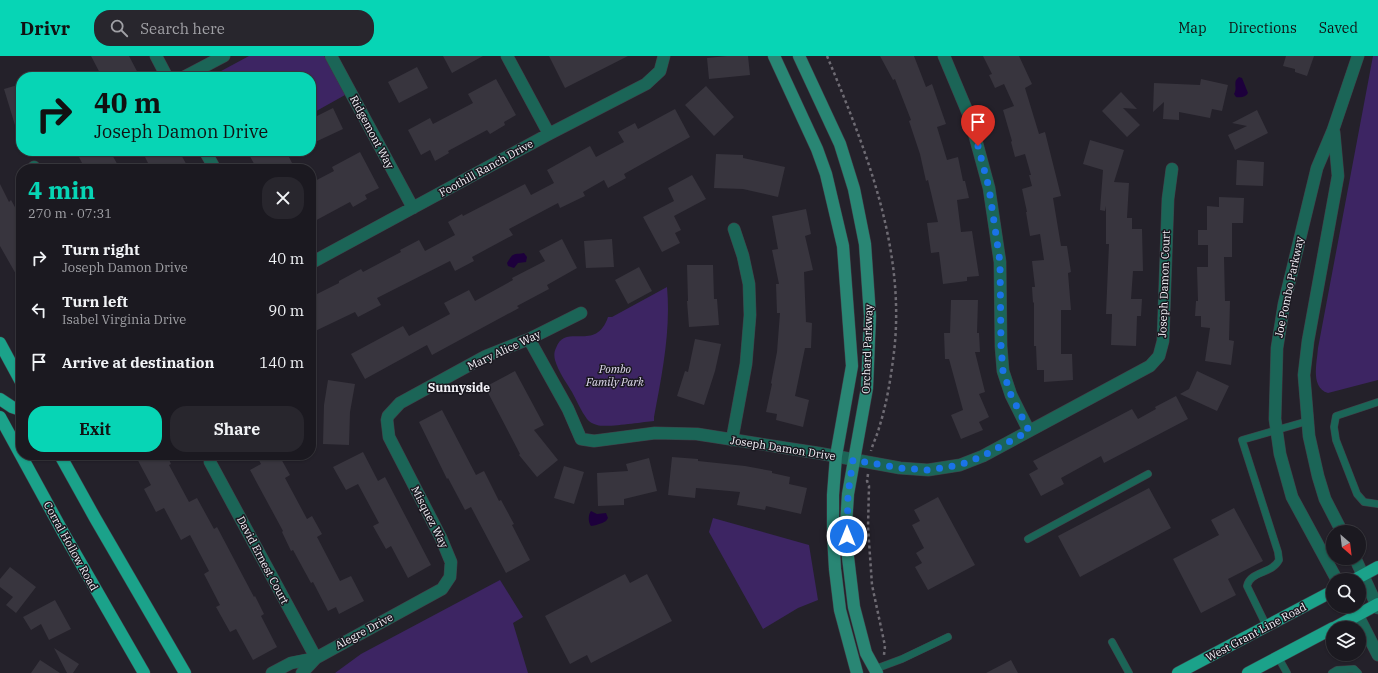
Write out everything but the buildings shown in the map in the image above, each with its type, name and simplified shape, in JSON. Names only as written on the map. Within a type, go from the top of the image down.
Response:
[{"type":"main road","points":[[0,343],[16,373]]},
{"type":"main road","points":[[0,398],[16,408]]},
{"type":"main road","name":"Corral Hollow Road","points":[[0,417],[16,446]]},
{"type":"main road","name":"Corral Hollow Road","points":[[24,460],[144,673]]},
{"type":"main road","points":[[63,460],[98,525],[185,673]]},
{"type":"main road","points":[[1366,573],[1378,567]]},
{"type":"main road","name":"West Grant Line Road","points":[[1178,673],[1326,595]]},
{"type":"main road","points":[[1366,609],[1378,606]]},
{"type":"main road","points":[[1342,621],[1353,613]]},
{"type":"main road","points":[[1248,673],[1326,632]]},
{"type":"street","points":[[156,56],[164,72]]},
{"type":"street","points":[[194,72],[224,56]]},
{"type":"street","name":"Ridgemont Way","points":[[331,56],[413,208]]},
{"type":"street","points":[[507,56],[549,134]]},
{"type":"street","name":"Foothill Ranch Drive","points":[[316,260],[549,134],[646,84],[660,71],[664,56]]},
{"type":"street","name":"Orchard Parkway","points":[[774,56],[819,155],[826,174],[843,246],[852,366],[836,456],[832,535],[840,610],[857,673]]},
{"type":"street","name":"Orchard Parkway","points":[[799,56],[840,144],[854,188],[865,244],[870,316],[867,388],[853,460],[848,494],[846,525],[850,582],[859,628],[866,653],[876,671]]},
{"type":"street","points":[[944,56],[970,118],[989,188],[1000,262],[1001,346],[1003,371],[1011,395],[1029,431]]},
{"type":"street","name":"Joe Pombo Parkway","points":[[1333,573],[1292,497],[1280,454],[1275,419],[1277,348],[1284,304],[1317,168],[1333,130],[1358,56]]},
{"type":"street","name":"Joe Pombo Parkway","points":[[1333,130],[1338,176],[1308,341],[1304,375],[1310,443],[1322,491],[1338,525]]},
{"type":"street","name":"Joseph Damon Court","points":[[1124,380],[1150,366],[1159,356],[1163,341],[1168,199],[1172,169]]},
{"type":"street","points":[[732,440],[746,364],[750,315],[749,284],[744,256],[734,229]]},
{"type":"street","name":"Mary Alice Way","points":[[388,416],[400,403],[486,356],[530,339],[581,313]]},
{"type":"street","name":"Joseph Damon Drive","points":[[530,339],[568,409],[581,439],[594,441],[655,433],[697,434],[836,456],[900,468],[928,470],[960,465],[978,458],[1124,380]]},
{"type":"street","name":"Misquez Way","points":[[388,416],[389,437],[441,538],[451,562],[450,577],[442,589],[413,605]]},
{"type":"street","name":"David Ernest Court","points":[[210,462],[316,658]]},
{"type":"street","points":[[1366,588],[1378,606]]},
{"type":"street","name":"Alegre Drive","points":[[272,673],[291,663],[316,658],[413,605]]},
{"type":"street","points":[[1357,613],[1378,655]]},
{"type":"street","name":"Alegre Drive","points":[[302,673],[316,658]]},
{"type":"lane","points":[[1378,402],[1336,416],[1334,428],[1336,440],[1357,494],[1364,502],[1378,504]]},
{"type":"lane","points":[[1267,627],[1247,586],[1248,581],[1253,577],[1274,567],[1279,560],[1278,552],[1242,440],[1308,421]]},
{"type":"lane","points":[[1028,539],[1148,474]]},
{"type":"lane","points":[[876,671],[948,637]]},
{"type":"lane","points":[[1112,642],[1129,673]]},
{"type":"lane","points":[[1278,657],[1287,673]]},
{"type":"lane","points":[[1332,673],[1337,670],[1354,669],[1358,673]]},
{"type":"path","points":[[867,481],[869,486],[868,527],[872,585],[885,646],[884,654]]},
{"type":"green space","points":[[249,56],[324,56],[345,95],[316,111],[316,72],[219,72]]},
{"type":"green space","points":[[1373,56],[1378,56],[1378,380],[1328,393],[1322,390],[1317,380],[1316,367],[1318,348]]},
{"type":"green space","name":"Pombo Family Park","points":[[667,287],[667,336],[654,421],[608,426],[591,423],[583,413],[558,368],[554,357],[556,348],[560,341],[566,337],[589,336],[596,333],[603,328],[608,317],[612,317]]},
{"type":"green space","points":[[713,518],[809,545],[818,600],[798,608],[763,629],[709,532]]},
{"type":"green space","points":[[500,580],[523,617],[513,623],[528,673],[335,673],[361,654]]},
{"type":"shaded area","points":[[1239,77],[1242,78],[1248,93],[1241,97],[1236,97],[1234,94],[1235,83]]},
{"type":"shaded area","points":[[524,253],[527,257],[526,262],[518,263],[514,268],[508,266],[507,263],[512,256],[515,254]]},
{"type":"shaded area","points":[[591,511],[597,514],[606,513],[608,518],[605,522],[591,526],[589,523],[589,514]]},
{"type":"district","name":"Sunnyside","points":[[459,388]]},
{"type":"route","points":[[847,536],[846,525],[848,494],[853,460],[900,468],[928,470],[960,465],[983,456],[1029,431],[1011,395],[1003,371],[1001,346],[1000,262],[989,188],[978,146]]}]
